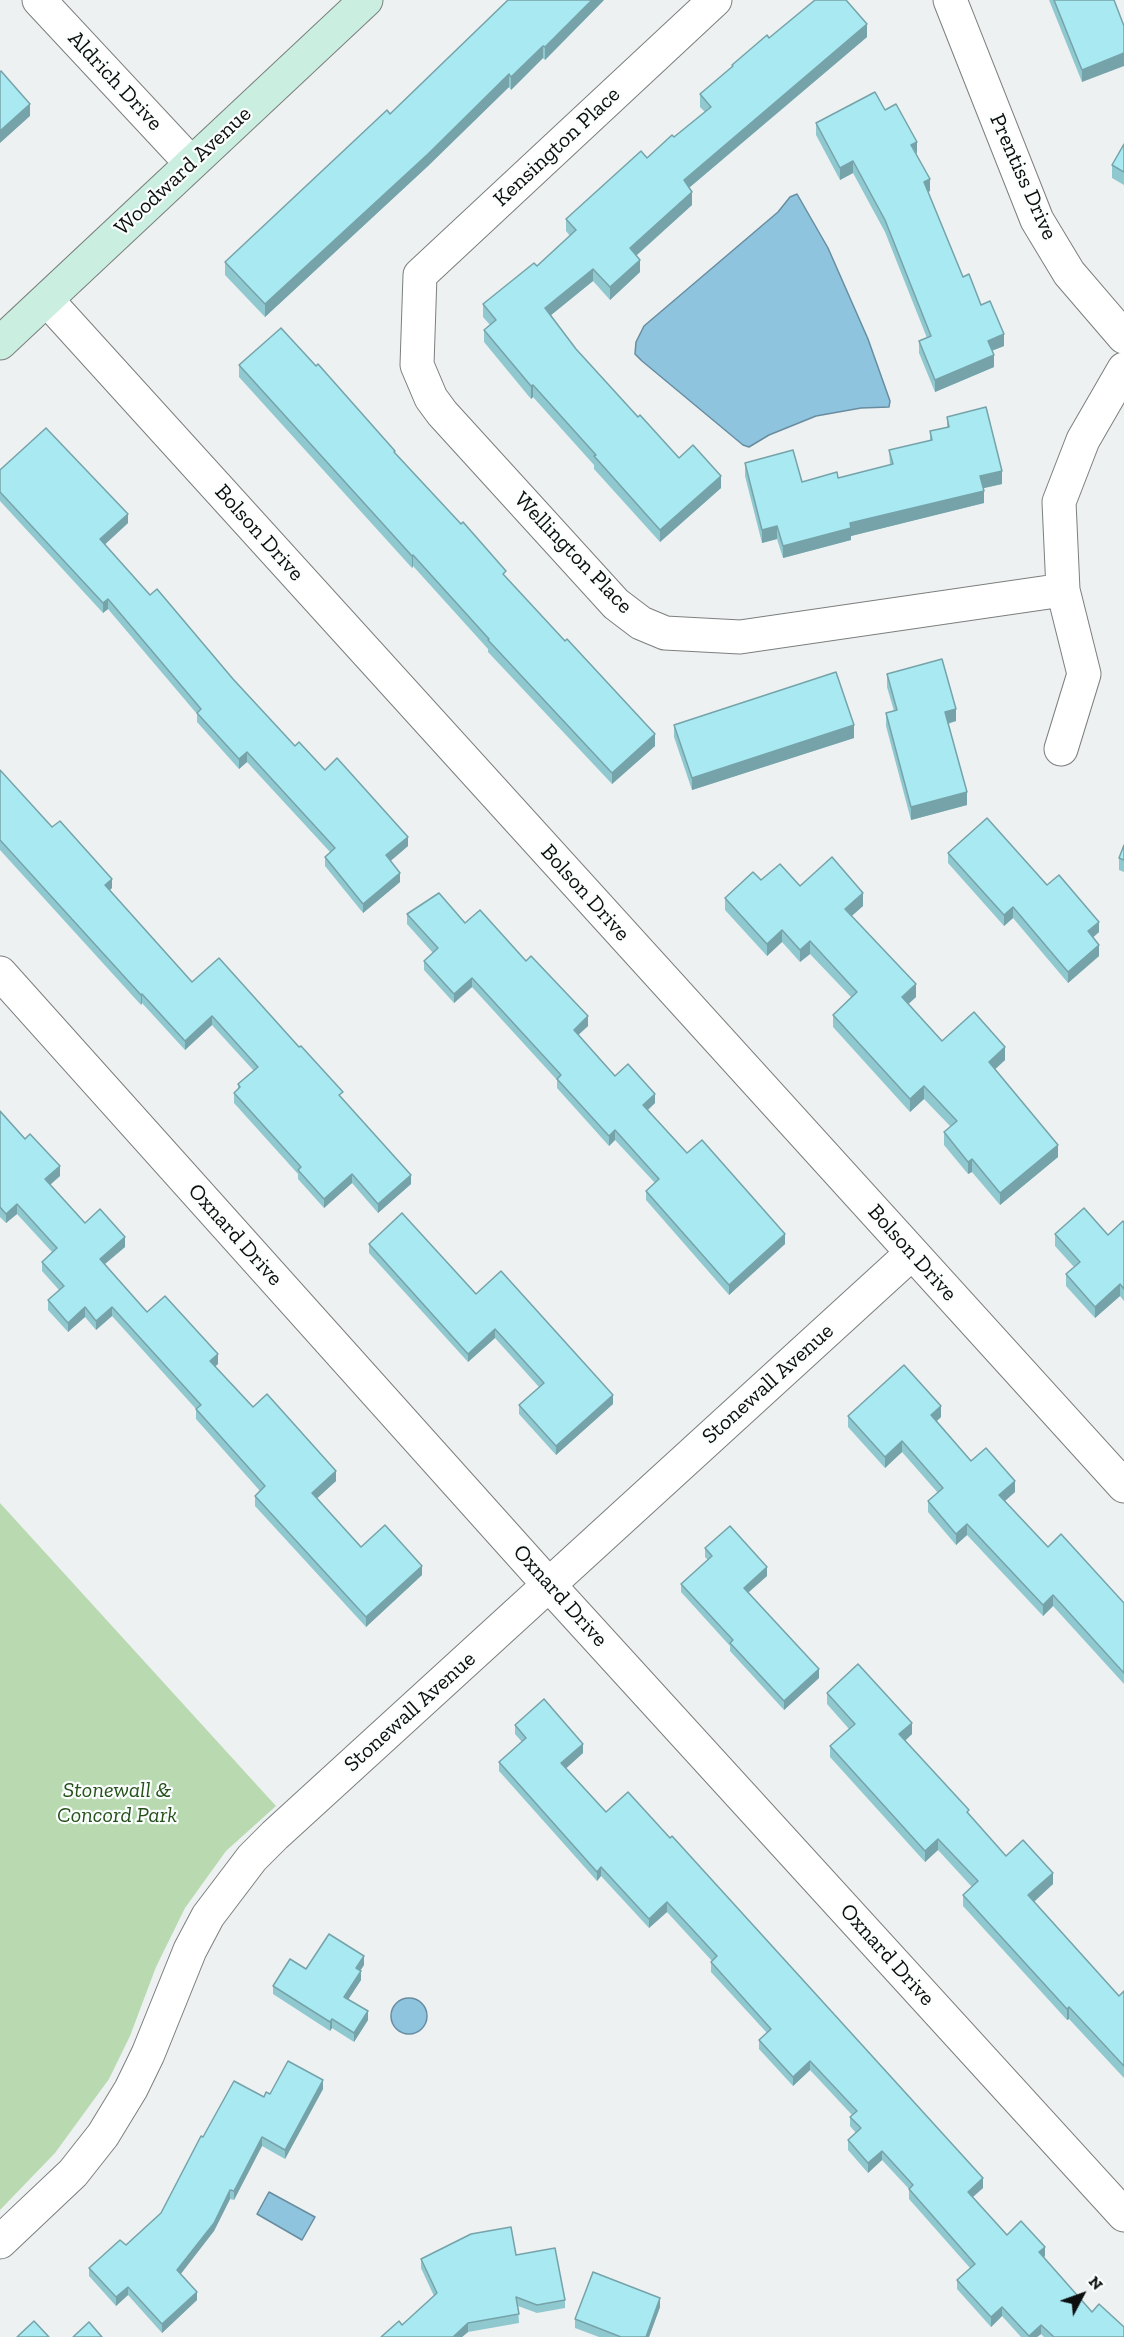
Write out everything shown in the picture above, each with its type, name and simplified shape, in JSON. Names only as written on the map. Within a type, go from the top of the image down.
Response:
[{"type":"main road","name":"Woodward Avenue","points":[[0,343],[366,0]]},
{"type":"street","name":"Aldrich Drive","points":[[39,0],[191,163]]},
{"type":"street","name":"Kensington Place","points":[[419,302],[420,275],[715,0]]},
{"type":"street","name":"Prentiss Drive","points":[[950,0],[1037,220],[1069,273],[1124,337]]},
{"type":"street","name":"Bolson Drive","points":[[47,300],[1124,1486]]},
{"type":"street","name":"Wellington Place","points":[[419,302],[417,365],[431,398],[442,413],[616,604],[641,623],[665,633],[740,637],[1063,590]]},
{"type":"street","points":[[1061,749],[1084,674],[1063,590],[1059,502],[1083,440],[1124,369]]},
{"type":"street","name":"Oxnard Drive","points":[[0,973],[549,1585],[1124,2216]]},
{"type":"street","name":"Stonewall Avenue","points":[[0,2242],[73,2173],[103,2134],[131,2090],[148,2054],[189,1950],[208,1916],[252,1858],[274,1835],[912,1253]]},
{"type":"green space","name":"Stonewall & Concord Park","points":[[0,1503],[276,1806],[226,1851],[185,1908],[156,1967],[130,2036],[109,2079],[55,2153],[0,2210]]},
{"type":"water","points":[[797,194],[828,248],[868,339],[890,401],[889,407],[861,408],[816,416],[769,435],[749,447],[743,445],[642,361],[635,354],[636,342],[644,326],[778,212],[790,197]]},
{"type":"water","points":[[409,1998],[421,2004],[427,2016],[421,2028],[409,2034],[397,2028],[391,2016],[397,2004]]},
{"type":"water","points":[[269,2192],[315,2217],[302,2240],[257,2214]]},
{"type":"building","points":[[508,0],[592,0],[545,47],[543,46],[511,77],[509,74],[428,154],[265,304],[225,262],[387,110],[390,114]]},
{"type":"building","points":[[815,0],[846,0],[867,24],[684,180],[692,192],[630,248],[640,260],[610,287],[593,269],[545,308],[576,349],[679,458],[693,445],[721,476],[660,530],[484,330],[496,320],[483,304],[534,263],[537,266],[576,230],[566,219],[641,151],[647,158],[672,135],[674,137],[711,107],[700,94],[767,35],[769,38]]},
{"type":"building","points":[[1054,0],[1114,0],[1124,26],[1124,53],[1082,70]]},
{"type":"building","points":[[0,72],[30,104],[0,131]]},
{"type":"building","points":[[875,92],[885,110],[896,104],[917,142],[911,145],[930,179],[924,182],[963,277],[969,274],[981,305],[990,301],[1004,334],[988,341],[994,355],[935,380],[919,341],[931,336],[885,220],[853,161],[840,168],[816,123]]},
{"type":"building","points":[[1124,144],[1124,172],[1112,165]]},
{"type":"building","points":[[281,328],[316,366],[318,364],[394,452],[461,524],[463,522],[506,571],[503,574],[655,734],[612,773],[239,365]]},
{"type":"building","points":[[986,407],[1002,471],[980,476],[984,491],[850,523],[851,528],[783,546],[777,526],[762,530],[745,463],[793,450],[802,482],[837,472],[838,478],[893,464],[889,450],[932,440],[930,431],[949,427],[947,417]]},
{"type":"building","points":[[46,428],[128,514],[100,539],[150,595],[157,589],[233,679],[295,746],[299,742],[325,770],[337,758],[408,837],[386,855],[400,873],[363,904],[325,857],[335,848],[247,752],[239,759],[197,713],[201,709],[108,599],[103,603],[0,492],[0,470]]},
{"type":"building","points":[[942,659],[956,709],[945,712],[967,792],[911,807],[886,713],[897,710],[887,674]]},
{"type":"building","points":[[836,672],[854,725],[692,778],[674,725]]},
{"type":"building","points":[[0,770],[52,827],[60,821],[112,879],[105,885],[192,982],[219,958],[343,1092],[339,1095],[411,1175],[378,1204],[352,1174],[324,1199],[298,1170],[301,1167],[234,1093],[240,1087],[238,1084],[258,1067],[212,1016],[185,1041],[0,840]]},
{"type":"building","points":[[987,818],[1047,885],[1059,875],[1099,922],[1088,931],[1099,945],[1068,972],[1013,907],[1004,915],[948,853]]},
{"type":"building","points":[[1124,845],[1124,860],[1119,858]]},
{"type":"building","points":[[832,857],[863,893],[845,909],[916,984],[902,997],[942,1041],[974,1012],[1005,1047],[989,1062],[1058,1145],[1000,1193],[972,1159],[968,1162],[944,1132],[957,1121],[924,1086],[910,1099],[833,1015],[857,992],[810,941],[800,950],[782,930],[767,944],[725,898],[753,872],[761,880],[780,864],[800,886]]},
{"type":"building","points":[[439,893],[465,923],[480,910],[526,961],[531,956],[588,1016],[574,1030],[615,1076],[628,1064],[655,1094],[643,1105],[687,1153],[702,1140],[785,1234],[729,1285],[646,1191],[659,1179],[615,1130],[609,1136],[557,1079],[561,1075],[472,978],[454,994],[424,961],[438,948],[407,914]]},
{"type":"building","points":[[0,1111],[25,1139],[30,1134],[60,1166],[45,1179],[85,1223],[100,1209],[125,1237],[100,1259],[147,1312],[165,1296],[218,1354],[210,1361],[253,1407],[267,1394],[336,1471],[312,1493],[361,1547],[385,1525],[422,1566],[366,1617],[255,1496],[265,1486],[196,1409],[201,1405],[112,1307],[96,1321],[85,1307],[68,1323],[48,1300],[64,1286],[42,1262],[57,1248],[17,1204],[6,1214],[0,1207]]},
{"type":"building","points":[[1084,1208],[1108,1235],[1123,1221],[1124,1223],[1124,1289],[1120,1284],[1095,1307],[1066,1274],[1080,1262],[1055,1234]]},
{"type":"building","points":[[402,1213],[476,1294],[501,1271],[613,1395],[556,1446],[519,1405],[544,1383],[495,1329],[468,1354],[369,1244]]},
{"type":"building","points":[[904,1365],[941,1406],[931,1415],[971,1461],[986,1448],[1015,1481],[999,1495],[1048,1547],[1061,1534],[1124,1603],[1124,1673],[1053,1595],[1043,1605],[967,1524],[956,1534],[928,1501],[943,1488],[902,1441],[885,1457],[848,1416]]},
{"type":"building","points":[[730,1526],[767,1567],[744,1588],[819,1669],[784,1701],[730,1643],[733,1640],[681,1584],[712,1556],[705,1548]]},
{"type":"building","points":[[858,1664],[912,1723],[899,1734],[969,1810],[967,1812],[1006,1856],[1023,1840],[1053,1873],[1028,1895],[1119,1996],[1124,1991],[1124,2066],[1069,2007],[1067,2009],[963,1895],[978,1881],[938,1839],[925,1851],[830,1746],[855,1724],[827,1693]]},
{"type":"building","points":[[544,1699],[583,1744],[561,1763],[606,1812],[628,1792],[670,1838],[672,1836],[983,2178],[968,2192],[1007,2235],[1021,2221],[1045,2247],[1039,2252],[1092,2312],[1099,2304],[1124,2327],[1124,2337],[1054,2337],[1041,2325],[1029,2336],[1002,2307],[991,2317],[957,2280],[975,2264],[909,2189],[913,2185],[882,2151],[868,2163],[848,2140],[861,2128],[850,2117],[857,2111],[810,2061],[793,2077],[759,2040],[771,2029],[711,1962],[717,1956],[667,1902],[649,1919],[601,1867],[597,1872],[499,1762],[526,1738],[515,1725]]},
{"type":"building","points":[[329,1934],[364,1956],[356,1968],[361,1971],[344,1997],[368,2011],[354,2033],[332,2019],[330,2022],[273,1986],[290,1959],[306,1969]]},
{"type":"building","points":[[288,2061],[323,2080],[285,2150],[262,2137],[234,2191],[230,2190],[214,2223],[177,2270],[197,2292],[162,2324],[128,2287],[116,2297],[89,2268],[120,2240],[126,2245],[161,2213],[201,2136],[203,2137],[234,2081],[264,2097],[266,2092],[270,2094]]},
{"type":"building","points":[[511,2227],[516,2255],[555,2248],[565,2300],[537,2305],[516,2297],[519,2314],[468,2323],[453,2337],[381,2337],[399,2321],[402,2325],[437,2293],[421,2259],[471,2234]]},
{"type":"building","points":[[593,2272],[660,2298],[646,2337],[621,2337],[575,2319]]},
{"type":"building","points":[[34,2321],[49,2337],[17,2337]]},
{"type":"building","points":[[89,2322],[102,2337],[73,2337]]}]
